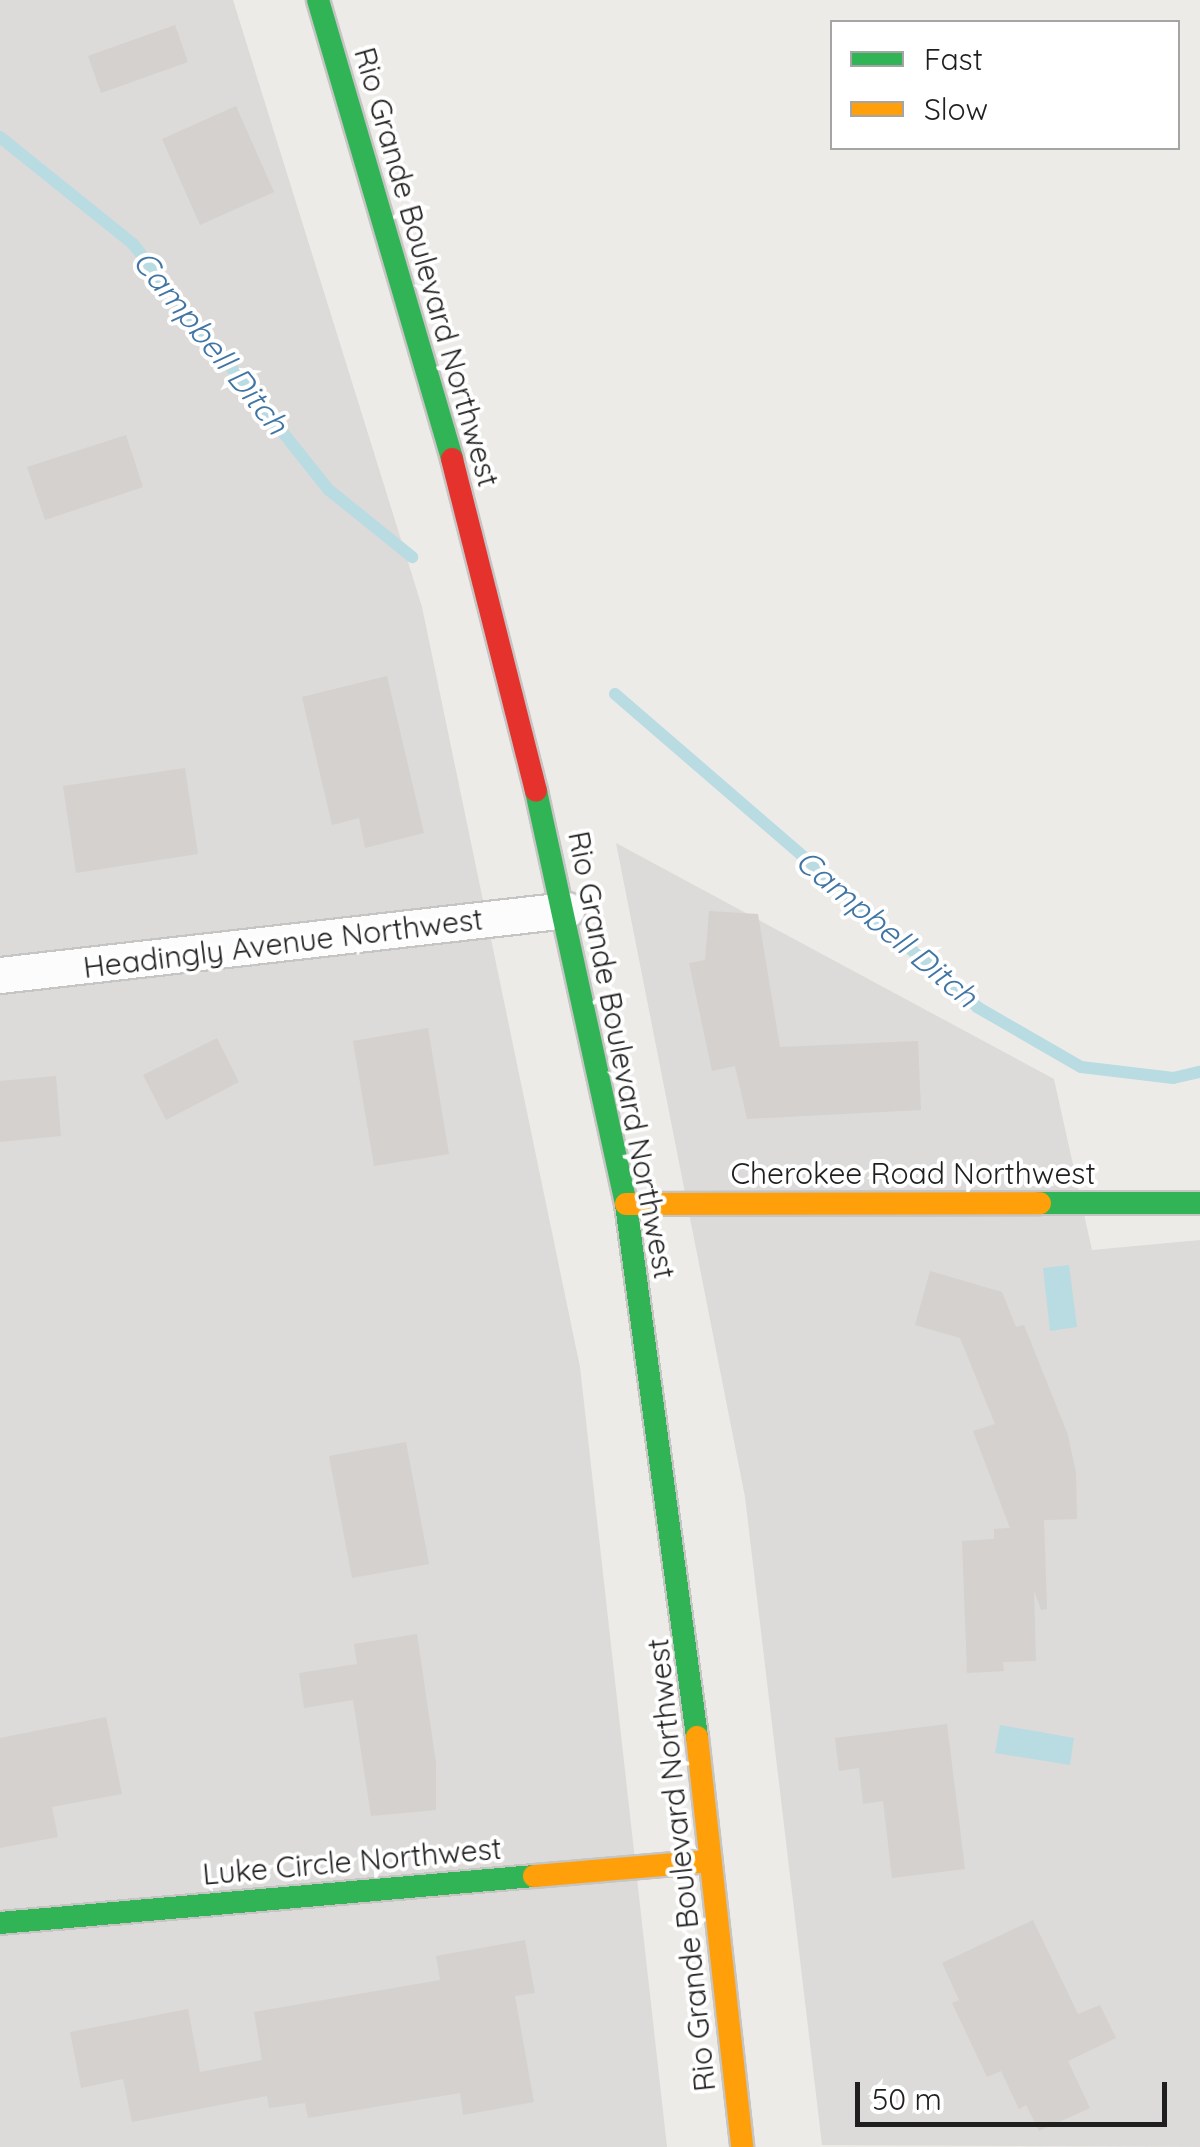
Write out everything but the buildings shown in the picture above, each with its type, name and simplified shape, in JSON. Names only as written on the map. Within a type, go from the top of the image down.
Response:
[{"type":"main road","name":"Rio Grande Boulevard Northwest","points":[[318,0],[402,276],[566,910],[626,1204],[677,1555],[742,2147]]},
{"type":"main road","name":"Cherokee Road Northwest","points":[[626,1204],[1200,1203]]},
{"type":"main road","name":"Luke Circle Northwest","points":[[0,1923],[710,1861]]},
{"type":"street","name":"Headingly Avenue Northwest","points":[[0,976],[566,910]]},
{"type":"shaded area","points":[[0,0],[233,0],[422,607],[580,1367],[667,2147],[0,2147]]},
{"type":"shaded area","points":[[616,843],[1054,1079],[1092,1250],[1200,1240],[1200,2147],[822,2145],[745,1497]]},
{"type":"water","points":[[1069,1265],[1077,1327],[1050,1331],[1043,1268]]},
{"type":"water","points":[[1000,1725],[1074,1738],[1070,1765],[995,1753]]},
{"type":"waterway","name":"Campbell Ditch","points":[[0,137],[133,244],[329,490],[412,557]]},
{"type":"waterway","name":"Campbell Ditch","points":[[615,694],[977,1007],[1081,1067],[1173,1078],[1200,1072]]},
{"type":"traffic: fast","points":[[318,0],[452,459]]},
{"type":"traffic: fast","points":[[536,791],[626,1204],[697,1737]]},
{"type":"traffic: fast","points":[[1040,1203],[1200,1203]]},
{"type":"traffic: fast","points":[[0,1923],[534,1876]]},
{"type":"traffic: slow","points":[[626,1204],[1040,1203]]},
{"type":"traffic: slow","points":[[697,1737],[742,2147]]},
{"type":"traffic: slow","points":[[534,1876],[710,1861]]},
{"type":"traffic: jam","points":[[452,459],[536,791]]}]
